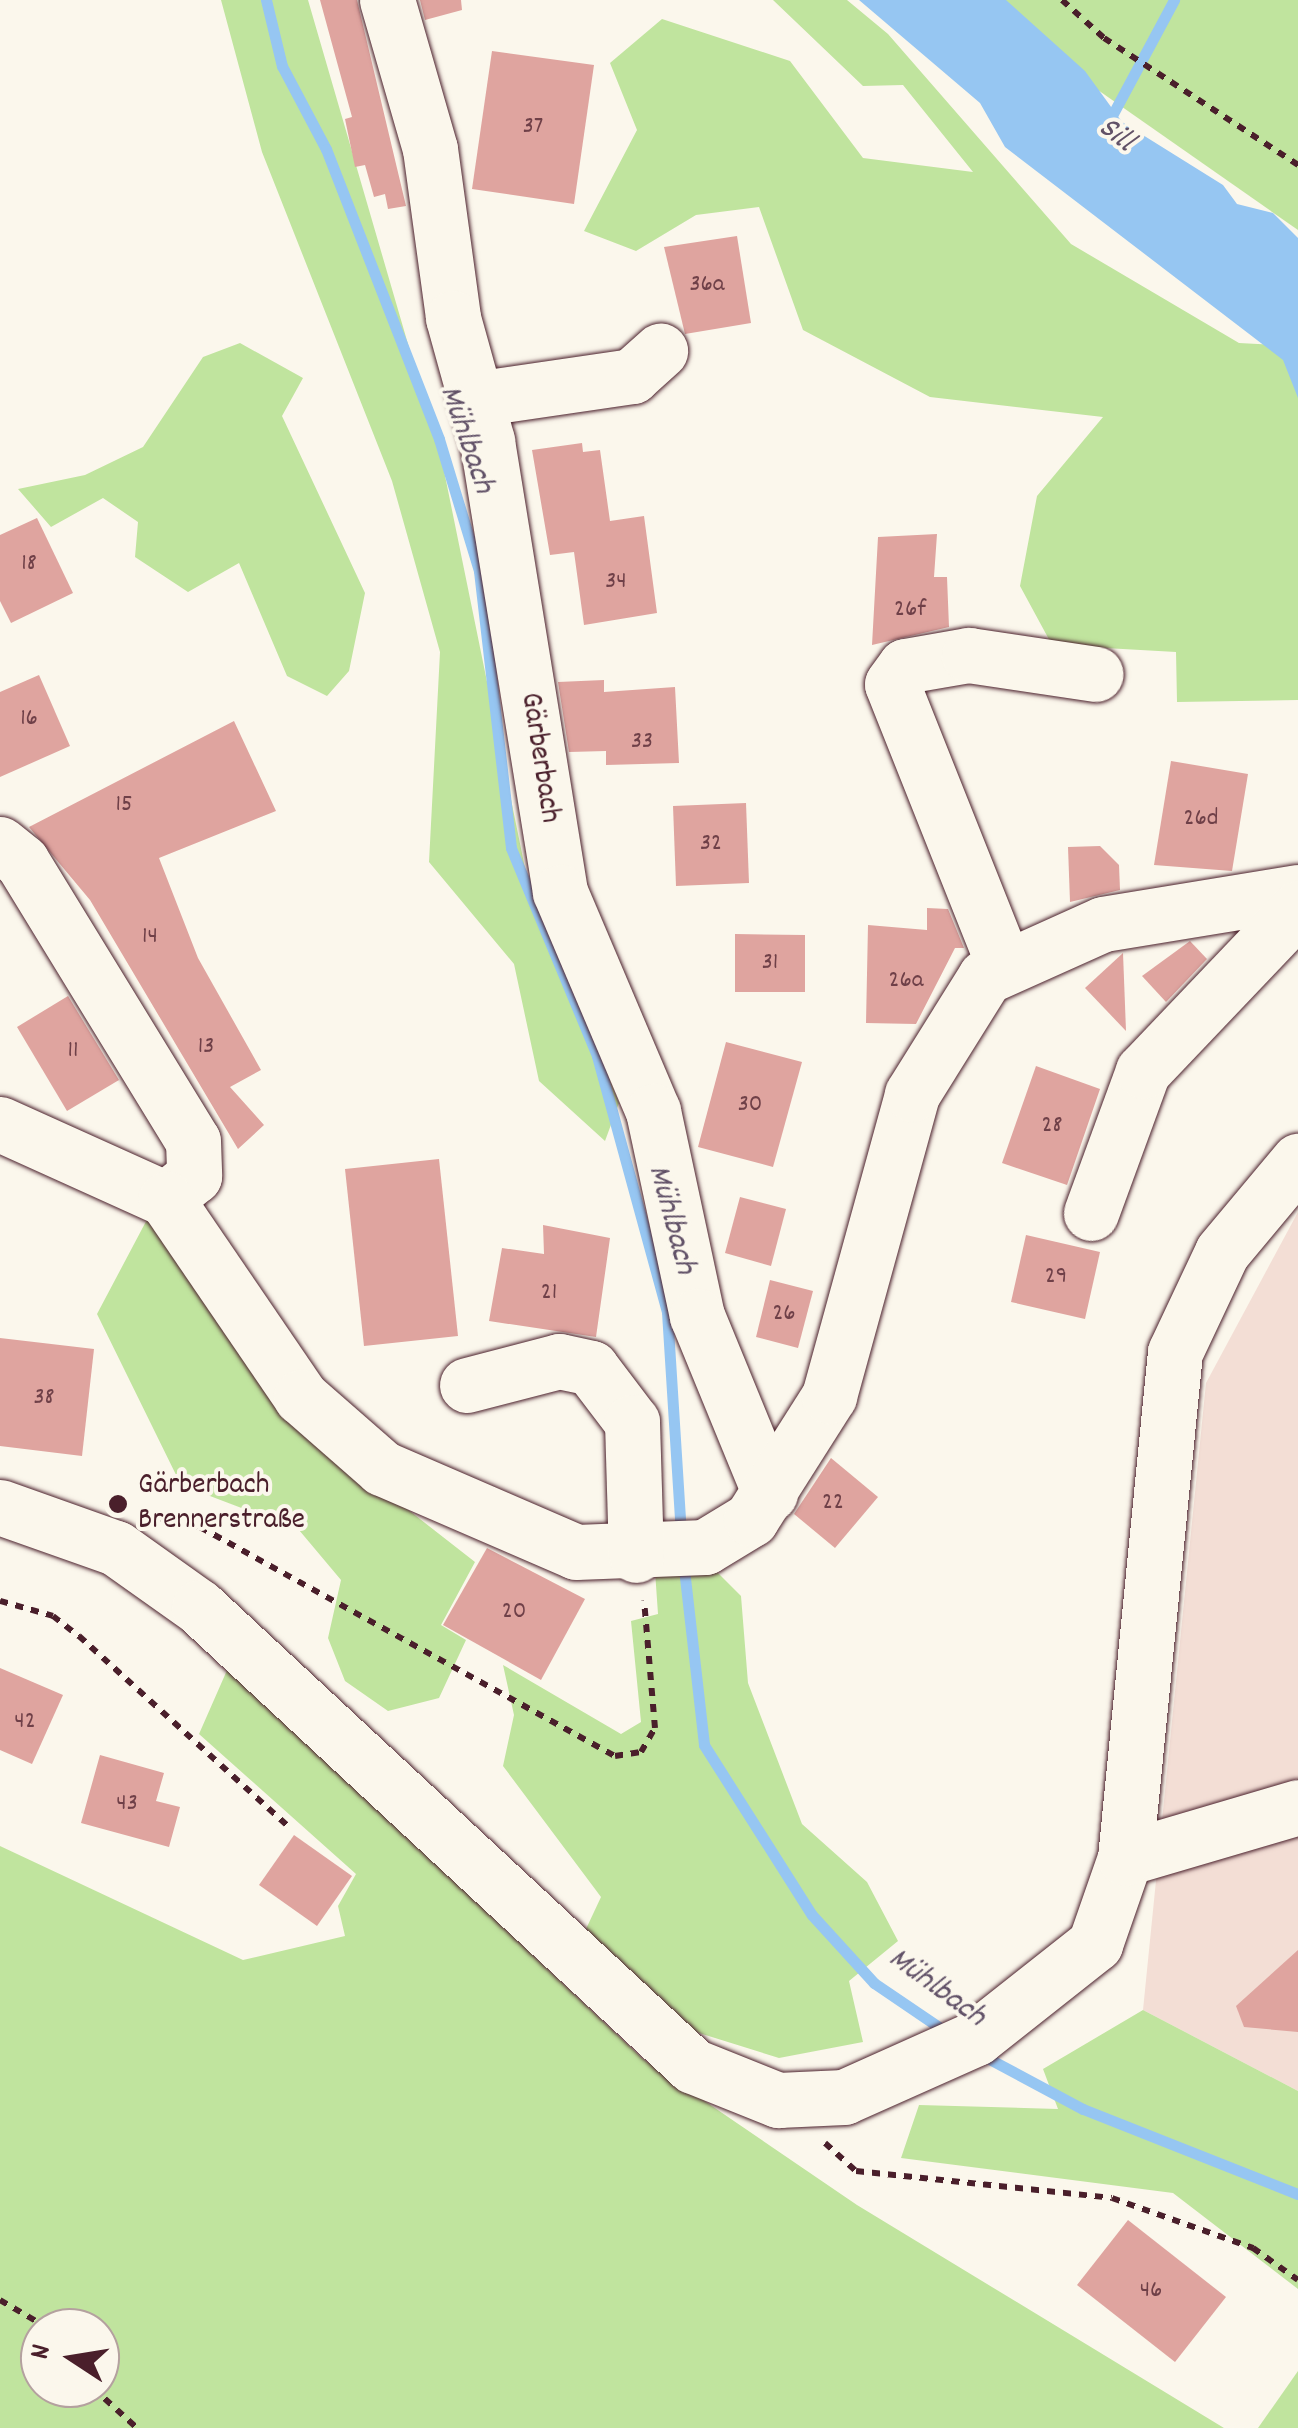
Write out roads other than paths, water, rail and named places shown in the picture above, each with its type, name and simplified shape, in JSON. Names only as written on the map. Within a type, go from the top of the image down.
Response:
[{"type":"street","name":"Gärberbach","points":[[387,0],[430,149],[560,892],[653,1111],[697,1316],[770,1494]]},
{"type":"street","points":[[475,398],[632,376],[660,351]]},
{"type":"street","points":[[1003,963],[892,684],[905,666],[969,655],[1096,674]]},
{"type":"street","points":[[7,842],[193,1141],[194,1176],[166,1198]]},
{"type":"street","points":[[0,1124],[166,1198],[301,1397],[355,1450],[420,1490],[539,1542],[667,1551],[733,1537],[770,1494],[839,1372],[912,1094],[968,997],[1003,963],[1103,924],[1298,892]]},
{"type":"street","points":[[1091,1213],[1143,1070],[1298,908]]},
{"type":"street","points":[[0,1506],[116,1548],[199,1606],[667,2047],[749,2094],[813,2102],[881,2085],[1030,2005],[1096,1944],[1125,1858],[1175,1352],[1222,1252],[1298,1161]]},
{"type":"street","points":[[467,1385],[559,1361],[591,1368],[632,1422],[667,1551]]},
{"type":"street","points":[[1125,1858],[1298,1807]]},
{"type":"water","name":"Sill","points":[[859,0],[1006,0],[1085,71],[1122,122],[1223,185],[1237,204],[1273,213],[1298,238],[1298,398],[1283,360],[1005,147],[980,103]]},
{"type":"waterway","name":"Mühlbach","points":[[266,0],[282,66],[326,149],[439,439],[479,571],[511,848],[597,1056],[667,1312],[681,1532]]},
{"type":"waterway","name":"Sill","points":[[1108,123],[1174,0]]},
{"type":"waterway","name":"Mühlbach","points":[[683,1560],[704,1745],[812,1915],[874,1983],[946,2032]]},
{"type":"waterway","name":"Mühlbach","points":[[978,2053],[1083,2109],[1298,2194]]},
{"type":"place","name":"Gärberbach Brennerstraße","points":[[118,1504]]}]
